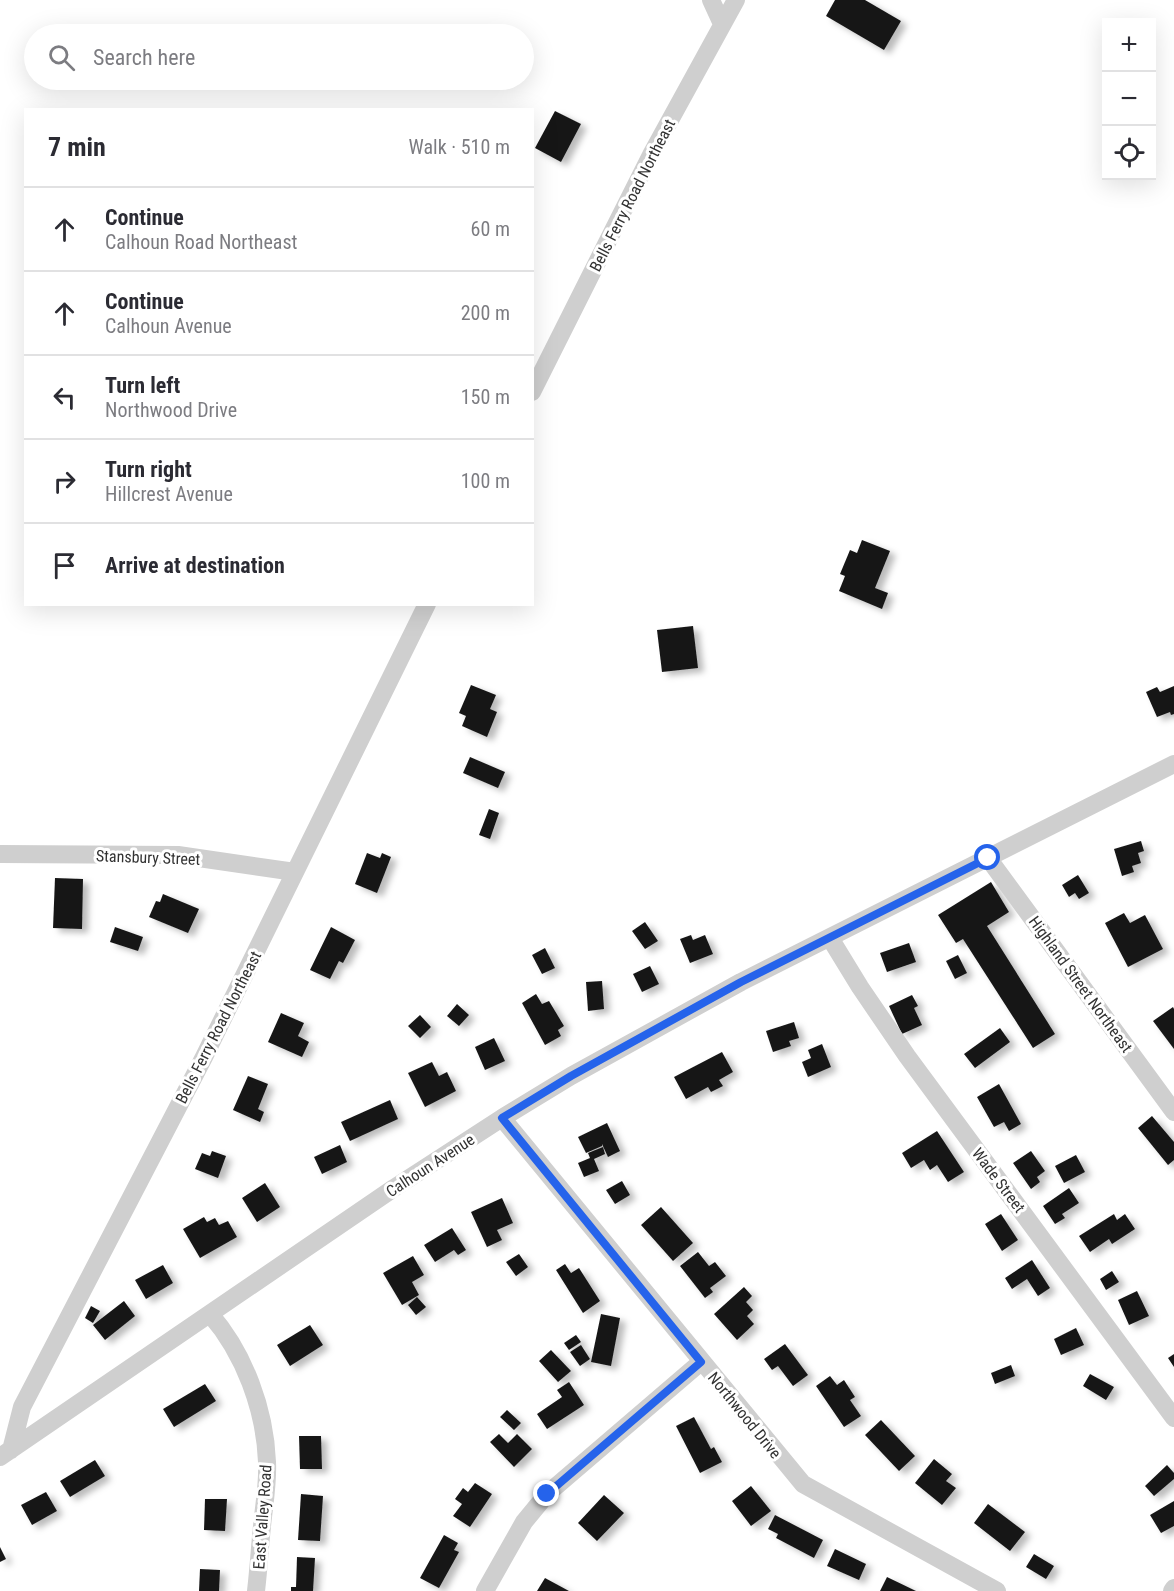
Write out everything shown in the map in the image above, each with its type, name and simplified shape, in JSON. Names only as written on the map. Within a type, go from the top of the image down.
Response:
[{"type":"street","points":[[711,0],[723,24]]},
{"type":"street","name":"Bells Ferry Road Northeast","points":[[534,388],[652,153],[736,0]]},
{"type":"street","name":"Bells Ferry Road Northeast","points":[[5,1453],[22,1407],[204,1057],[426,606]]},
{"type":"street","name":"Calhoun Avenue","points":[[5,1453],[394,1188],[571,1076],[721,993],[1174,764]]},
{"type":"street","name":"Stansbury Street","points":[[0,854],[178,855],[295,872]]},
{"type":"street","name":"Highland Street Northeast","points":[[988,858],[1174,1112]]},
{"type":"street","name":"Wade Street","points":[[830,938],[907,1056],[1174,1418]]},
{"type":"street","name":"Northwood Drive","points":[[502,1118],[803,1484],[997,1591]]},
{"type":"street","name":"East Valley Road","points":[[210,1314],[223,1329],[245,1370],[257,1401],[263,1430],[267,1461],[266,1495],[256,1591]]},
{"type":"street","points":[[484,1591],[524,1522],[547,1494],[701,1362]]},
{"type":"building","points":[[835,0],[865,0],[901,21],[884,50],[826,16]]},
{"type":"building","points":[[555,111],[581,124],[561,162],[535,148]]},
{"type":"building","points":[[862,540],[890,551],[875,588],[888,593],[882,609],[839,591],[845,576],[840,574],[850,550],[857,553]]},
{"type":"building","points":[[693,626],[698,668],[662,672],[657,630]]},
{"type":"building","points":[[471,685],[496,695],[490,709],[497,712],[487,737],[462,726],[466,716],[459,713]]},
{"type":"building","points":[[1174,686],[1174,714],[1171,715],[1170,712],[1157,717],[1146,692],[1157,687],[1160,692]]},
{"type":"building","points":[[470,757],[505,772],[498,788],[463,773]]},
{"type":"building","points":[[489,809],[499,813],[490,839],[479,835]]},
{"type":"building","points":[[1141,841],[1144,851],[1138,853],[1141,863],[1132,866],[1134,872],[1122,876],[1114,849]]},
{"type":"building","points":[[367,853],[380,858],[382,853],[391,857],[377,893],[355,884]]},
{"type":"building","points":[[1078,875],[1089,893],[1079,899],[1075,893],[1069,897],[1062,885]]},
{"type":"building","points":[[55,878],[83,879],[82,929],[53,928]]},
{"type":"building","points":[[991,882],[1009,912],[987,926],[1055,1034],[1033,1048],[963,939],[956,943],[938,915]]},
{"type":"building","points":[[163,894],[199,909],[188,933],[149,917],[156,901],[160,902]]},
{"type":"building","points":[[1124,913],[1130,923],[1145,915],[1163,949],[1128,967],[1105,923]]},
{"type":"building","points":[[645,922],[658,941],[645,949],[632,931]]},
{"type":"building","points":[[115,927],[143,937],[138,951],[110,942]]},
{"type":"building","points":[[331,927],[355,940],[343,963],[339,961],[330,979],[310,970]]},
{"type":"building","points":[[691,935],[693,940],[705,935],[713,954],[690,963],[680,939]]},
{"type":"building","points":[[909,943],[916,962],[887,972],[880,953]]},
{"type":"building","points":[[545,948],[555,968],[542,974],[532,955]]},
{"type":"building","points":[[958,955],[967,973],[955,979],[946,961]]},
{"type":"building","points":[[650,966],[659,984],[642,992],[633,974]]},
{"type":"building","points":[[602,981],[604,1009],[588,1011],[586,982]]},
{"type":"building","points":[[536,994],[542,1004],[549,1001],[564,1026],[558,1030],[561,1036],[545,1045],[522,1003]]},
{"type":"building","points":[[912,995],[918,1006],[914,1008],[922,1025],[902,1034],[889,1006]]},
{"type":"building","points":[[457,1004],[469,1015],[459,1026],[447,1016]]},
{"type":"building","points":[[1173,1007],[1174,1009],[1174,1049],[1153,1021]]},
{"type":"building","points":[[281,1013],[304,1023],[298,1036],[309,1042],[302,1057],[268,1042]]},
{"type":"building","points":[[420,1015],[431,1027],[420,1038],[408,1026]]},
{"type":"building","points":[[794,1022],[799,1038],[789,1041],[791,1046],[773,1052],[766,1031]]},
{"type":"building","points":[[1000,1028],[1010,1042],[975,1068],[964,1054]]},
{"type":"building","points":[[494,1038],[505,1061],[485,1070],[475,1047]]},
{"type":"building","points":[[822,1044],[831,1067],[808,1077],[802,1062],[811,1058],[808,1050]]},
{"type":"building","points":[[722,1052],[733,1072],[719,1080],[723,1086],[711,1092],[708,1087],[686,1099],[674,1077]]},
{"type":"building","points":[[432,1062],[439,1076],[447,1072],[456,1091],[425,1107],[408,1073]]},
{"type":"building","points":[[248,1076],[268,1084],[258,1109],[264,1112],[260,1122],[233,1110]]},
{"type":"building","points":[[999,1084],[1021,1124],[1009,1131],[1004,1122],[994,1127],[977,1097]]},
{"type":"building","points":[[390,1100],[398,1119],[350,1141],[341,1122]]},
{"type":"building","points":[[1152,1116],[1174,1142],[1174,1160],[1168,1165],[1138,1128]]},
{"type":"building","points":[[607,1123],[620,1151],[608,1157],[602,1144],[586,1153],[578,1137]]},
{"type":"building","points":[[937,1131],[964,1172],[948,1182],[937,1165],[930,1170],[924,1160],[911,1168],[902,1153]]},
{"type":"building","points":[[340,1145],[347,1162],[322,1174],[314,1157]]},
{"type":"building","points":[[603,1147],[605,1154],[594,1159],[599,1171],[584,1177],[578,1163],[590,1158],[588,1153]]},
{"type":"building","points":[[212,1151],[226,1156],[218,1178],[195,1169],[202,1153],[210,1156]]},
{"type":"building","points":[[1031,1151],[1045,1171],[1037,1177],[1040,1182],[1031,1189],[1013,1163]]},
{"type":"building","points":[[1076,1155],[1085,1172],[1064,1183],[1055,1166]]},
{"type":"building","points":[[622,1181],[630,1195],[615,1204],[606,1190]]},
{"type":"building","points":[[265,1183],[280,1207],[257,1222],[242,1198]]},
{"type":"building","points":[[1069,1188],[1079,1203],[1062,1214],[1065,1218],[1055,1224],[1043,1206]]},
{"type":"building","points":[[502,1198],[513,1223],[497,1230],[502,1240],[487,1247],[471,1212]]},
{"type":"building","points":[[661,1207],[693,1243],[673,1261],[641,1225]]},
{"type":"building","points":[[1001,1214],[1018,1240],[1002,1251],[985,1224]]},
{"type":"building","points":[[1114,1214],[1117,1220],[1125,1214],[1135,1229],[1112,1244],[1109,1239],[1090,1252],[1079,1236]]},
{"type":"building","points":[[204,1217],[207,1222],[215,1218],[219,1225],[228,1221],[237,1237],[200,1258],[183,1229]]},
{"type":"building","points":[[452,1228],[466,1250],[458,1255],[454,1250],[435,1262],[424,1245]]},
{"type":"building","points":[[698,1252],[709,1266],[715,1262],[726,1276],[710,1288],[713,1292],[705,1298],[680,1266]]},
{"type":"building","points":[[519,1254],[528,1267],[516,1276],[506,1262]]},
{"type":"building","points":[[413,1256],[424,1275],[412,1282],[419,1295],[402,1305],[383,1273]]},
{"type":"building","points":[[1032,1260],[1050,1288],[1038,1296],[1027,1279],[1012,1289],[1005,1278]]},
{"type":"building","points":[[565,1264],[571,1273],[579,1268],[600,1301],[583,1313],[556,1270]]},
{"type":"building","points":[[163,1265],[173,1283],[146,1299],[135,1280]]},
{"type":"building","points":[[1112,1271],[1119,1282],[1106,1290],[1100,1279]]},
{"type":"building","points":[[744,1287],[752,1296],[746,1302],[753,1310],[747,1316],[754,1324],[737,1340],[714,1314]]},
{"type":"building","points":[[1137,1291],[1149,1316],[1129,1325],[1118,1300]]},
{"type":"building","points":[[417,1297],[426,1307],[416,1315],[408,1305]]},
{"type":"building","points":[[124,1301],[135,1316],[105,1340],[93,1325]]},
{"type":"building","points":[[91,1306],[100,1311],[93,1323],[85,1318]]},
{"type":"building","points":[[601,1314],[620,1318],[611,1366],[591,1362]]},
{"type":"building","points":[[310,1325],[323,1345],[290,1366],[277,1345]]},
{"type":"building","points":[[1076,1328],[1084,1345],[1061,1355],[1054,1339]]},
{"type":"building","points":[[576,1335],[581,1342],[569,1350],[564,1343]]},
{"type":"building","points":[[785,1344],[808,1375],[793,1386],[778,1366],[772,1370],[764,1359]]},
{"type":"building","points":[[581,1345],[590,1359],[580,1366],[570,1352]]},
{"type":"building","points":[[551,1350],[571,1371],[558,1382],[539,1361]]},
{"type":"building","points":[[1174,1354],[1174,1367],[1168,1358]]},
{"type":"building","points":[[1011,1365],[1015,1376],[995,1384],[991,1373]]},
{"type":"building","points":[[1090,1374],[1114,1387],[1106,1400],[1083,1386]]},
{"type":"building","points":[[830,1376],[837,1385],[844,1380],[855,1397],[850,1400],[861,1416],[844,1427],[816,1386]]},
{"type":"building","points":[[569,1382],[584,1405],[547,1429],[537,1414],[562,1397],[557,1390]]},
{"type":"building","points":[[205,1384],[216,1401],[174,1427],[163,1409]]},
{"type":"building","points":[[507,1410],[521,1423],[514,1430],[500,1417]]},
{"type":"building","points":[[694,1417],[711,1449],[714,1447],[722,1462],[700,1473],[676,1426]]},
{"type":"building","points":[[881,1420],[915,1456],[899,1471],[865,1435]]},
{"type":"building","points":[[499,1434],[508,1443],[517,1434],[532,1449],[514,1467],[490,1442]]},
{"type":"building","points":[[299,1436],[321,1436],[322,1469],[300,1469]]},
{"type":"building","points":[[934,1459],[952,1474],[946,1481],[956,1488],[942,1505],[915,1483]]},
{"type":"building","points":[[95,1460],[105,1476],[70,1497],[60,1481]]},
{"type":"building","points":[[1167,1465],[1174,1473],[1174,1479],[1154,1496],[1145,1486]]},
{"type":"building","points":[[475,1483],[492,1494],[470,1527],[453,1516],[462,1504],[455,1499],[463,1488],[468,1492]]},
{"type":"building","points":[[751,1486],[771,1511],[751,1526],[732,1501]]},
{"type":"building","points":[[46,1492],[57,1511],[32,1525],[21,1505]]},
{"type":"building","points":[[301,1494],[323,1496],[320,1541],[298,1540]]},
{"type":"building","points":[[604,1495],[624,1513],[597,1541],[578,1523]]},
{"type":"building","points":[[205,1499],[227,1499],[225,1531],[204,1530]]},
{"type":"building","points":[[1174,1501],[1174,1526],[1161,1533],[1150,1515]]},
{"type":"building","points":[[988,1504],[1025,1532],[1010,1551],[974,1523]]},
{"type":"building","points":[[775,1515],[823,1540],[814,1558],[776,1538],[778,1534],[768,1529]]},
{"type":"building","points":[[444,1535],[458,1543],[454,1550],[459,1552],[439,1588],[420,1578]]},
{"type":"building","points":[[0,1547],[6,1559],[0,1562]]},
{"type":"building","points":[[835,1549],[866,1564],[859,1580],[827,1566]]},
{"type":"building","points":[[1034,1554],[1054,1566],[1046,1579],[1026,1567]]},
{"type":"building","points":[[297,1557],[315,1558],[313,1591],[291,1591],[291,1587],[296,1587]]},
{"type":"building","points":[[200,1569],[220,1570],[219,1591],[199,1591]]},
{"type":"building","points":[[887,1577],[916,1591],[880,1591]]},
{"type":"building","points":[[545,1578],[569,1591],[537,1591]]},
{"type":"route","points":[[547,1494],[701,1362],[502,1118],[571,1076],[741,982],[988,858]]}]
